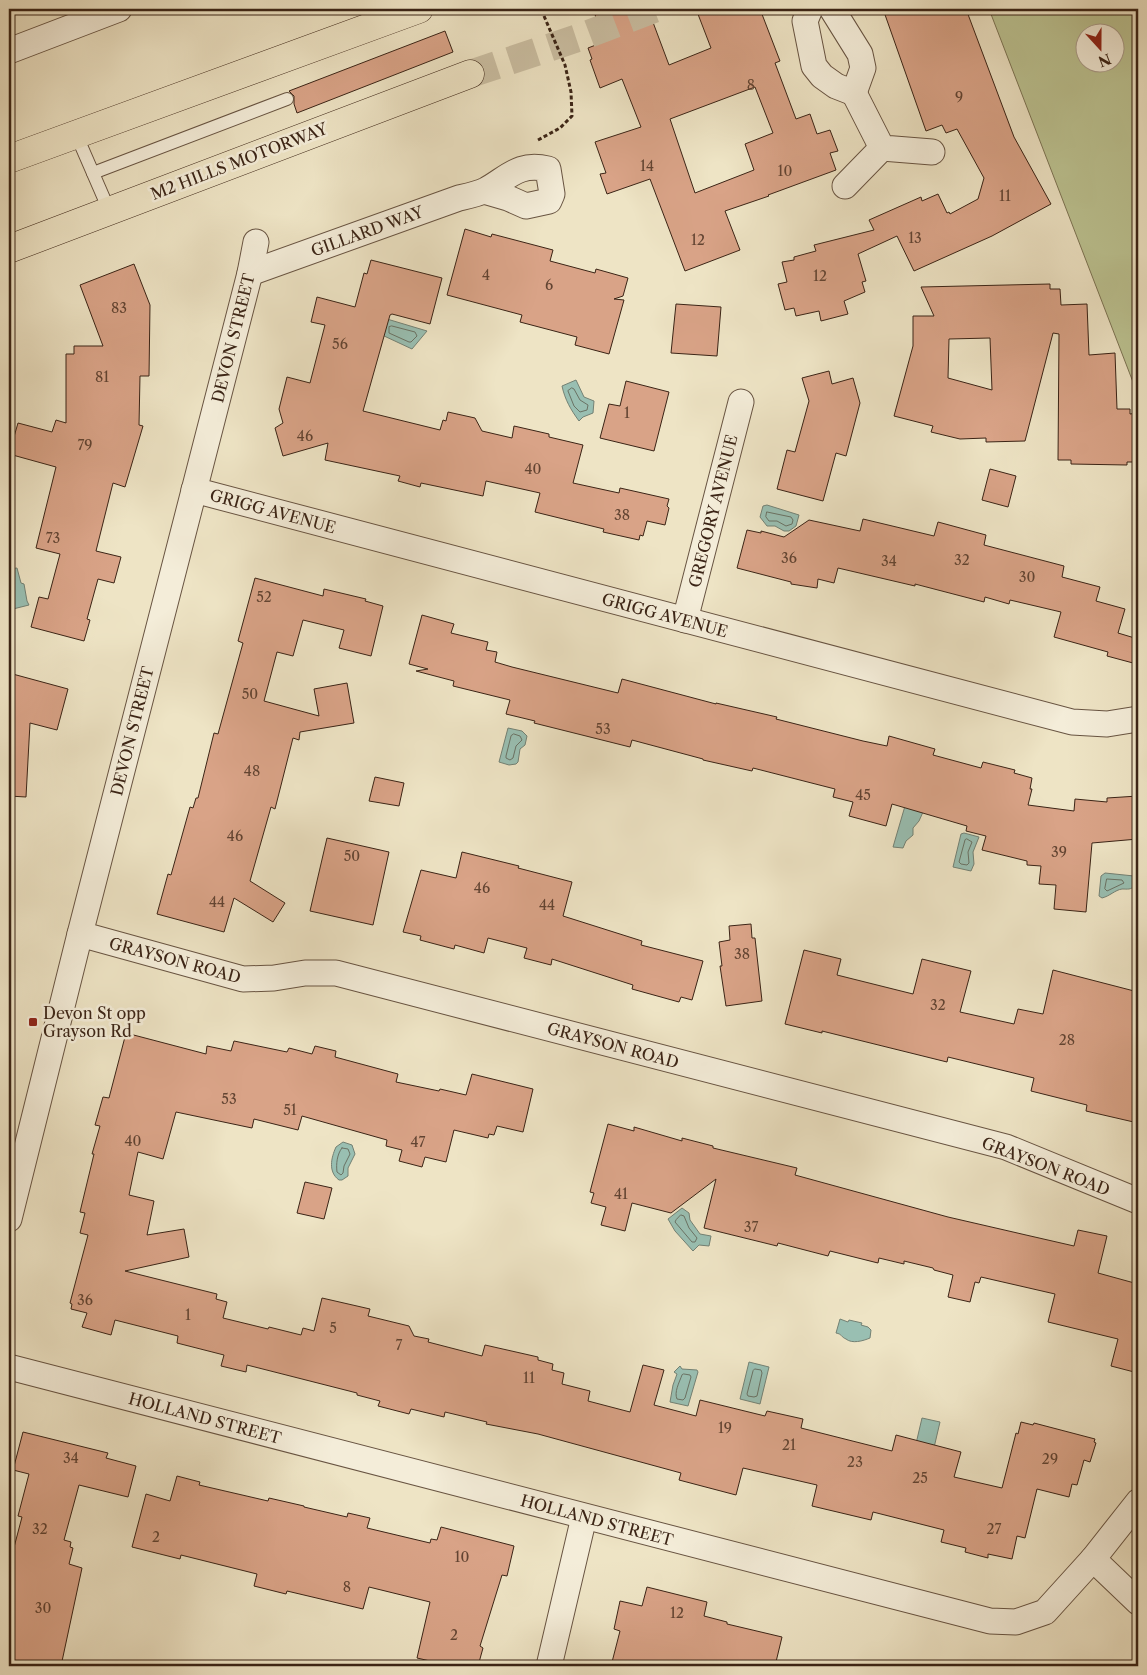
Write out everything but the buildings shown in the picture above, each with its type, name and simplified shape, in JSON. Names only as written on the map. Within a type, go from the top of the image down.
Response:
[{"type":"highway","points":[[9,159],[419,9]]},
{"type":"highway","name":"M2 HILLS MOTORWAY","points":[[9,249],[470,74]]},
{"type":"street","points":[[9,51],[119,9]]},
{"type":"street","points":[[810,9],[805,21],[814,66],[822,76],[836,86],[854,93],[882,148]]},
{"type":"street","points":[[832,9],[860,54],[862,68],[854,93]]},
{"type":"street","points":[[882,148],[932,152]]},
{"type":"street","points":[[845,186],[882,148]]},
{"type":"street","name":"GILLARD WAY","points":[[250,273],[459,198],[484,191]]},
{"type":"street","name":"DEVON STREET","points":[[9,1219],[80,934],[250,273],[256,242]]},
{"type":"street","name":"GREGORY AVENUE","points":[[685,620],[741,402]]},
{"type":"street","name":"GRIGG AVENUE","points":[[194,490],[1072,722],[1107,724],[1138,719]]},
{"type":"street","name":"GRAYSON ROAD","points":[[80,934],[243,979],[274,978],[305,973],[336,973],[1006,1147],[1138,1201]]},
{"type":"street","name":"HOLLAND STREET","points":[[9,1367],[990,1621],[1016,1622],[1045,1612],[1093,1559],[1138,1502]]},
{"type":"street","points":[[549,1666],[584,1517]]},
{"type":"street","points":[[1093,1559],[1138,1602]]},
{"type":"lane","points":[[93,173],[286,100]]},
{"type":"lane","points":[[76,134],[109,210]]},
{"type":"path","points":[[534,142],[560,128],[572,116],[571,92],[565,65],[541,9]]},
{"type":"green space","points":[[989,9],[1138,9],[1138,395]]},
{"type":"water","points":[[387,319],[427,331],[412,349],[382,335]]},
{"type":"water","points":[[576,380],[584,397],[594,401],[593,413],[579,421],[569,405],[562,386]]},
{"type":"water","points":[[767,505],[799,515],[796,526],[789,531],[784,531],[775,526],[767,526],[760,517],[763,506]]},
{"type":"water","points":[[17,568],[21,583],[24,584],[29,605],[9,610],[9,569]]},
{"type":"water","points":[[508,728],[522,731],[527,736],[525,745],[520,749],[518,762],[509,765],[499,762]]},
{"type":"water","points":[[905,806],[923,812],[913,828],[913,835],[906,841],[903,848],[893,847]]},
{"type":"water","points":[[961,834],[979,837],[973,852],[974,864],[971,871],[953,867]]},
{"type":"water","points":[[1105,873],[1134,876],[1135,886],[1130,889],[1119,890],[1102,898],[1099,896],[1101,876]]},
{"type":"water","points":[[343,1142],[352,1145],[355,1154],[348,1168],[348,1176],[339,1180],[333,1173],[332,1160],[336,1147]]},
{"type":"water","points":[[682,1208],[689,1213],[690,1220],[700,1234],[711,1236],[709,1246],[699,1245],[693,1251],[675,1231],[668,1219]]},
{"type":"water","points":[[840,1319],[848,1322],[849,1320],[862,1323],[861,1325],[871,1330],[870,1338],[854,1342],[848,1341],[836,1333]]},
{"type":"water","points":[[749,1362],[769,1367],[760,1404],[740,1399]]},
{"type":"water","points":[[680,1366],[682,1369],[697,1370],[698,1372],[688,1406],[670,1402],[677,1374],[674,1372]]},
{"type":"water","points":[[922,1418],[940,1422],[933,1452],[915,1448]]},
{"type":"tunnel","points":[[470,74],[578,38],[654,9]]},
{"type":"place","name":"Devon St opp Grayson Rd","points":[[33,1022]]}]
